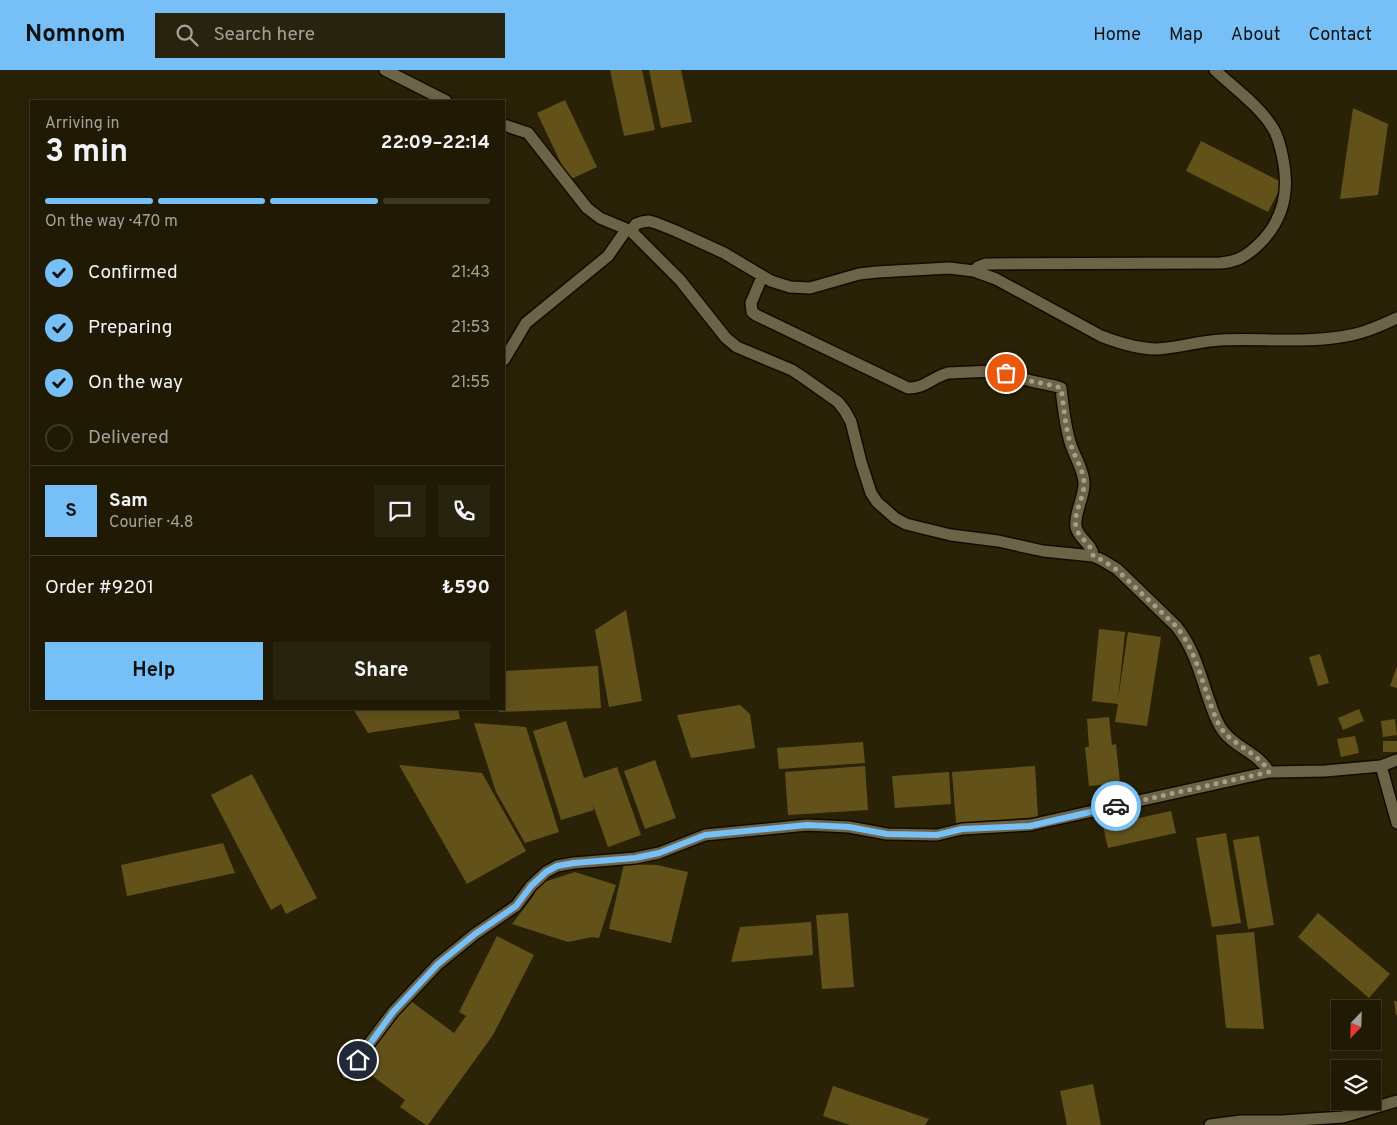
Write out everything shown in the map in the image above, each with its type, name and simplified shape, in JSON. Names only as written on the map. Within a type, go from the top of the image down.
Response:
[{"type":"street","points":[[385,70],[444,100]]},
{"type":"street","points":[[974,271],[986,264],[1220,263],[1237,260],[1246,256],[1267,237],[1279,216],[1285,194],[1284,166],[1275,132],[1268,120],[1215,70]]},
{"type":"street","points":[[505,125],[528,133],[587,208],[600,218],[628,230],[680,280],[726,338],[737,347],[792,370],[838,402],[851,422],[871,493],[881,506],[895,518],[906,524],[951,535],[998,541],[1043,551],[1093,556],[1117,570],[1183,634],[1192,651],[1219,725],[1232,741],[1262,762],[1269,772]]},
{"type":"street","points":[[505,358],[526,323],[608,256],[628,230],[649,220],[724,253],[762,277],[790,287],[810,288],[860,274],[877,272],[949,268],[974,271],[996,279],[1101,336],[1142,348],[1157,349],[1220,340],[1334,338],[1365,332],[1397,318]]},
{"type":"street","points":[[762,277],[751,303],[752,312],[908,388],[922,386],[942,374],[995,371],[1061,388],[1071,448],[1084,481],[1084,490],[1076,524],[1080,537],[1091,548],[1093,556]]},
{"type":"street","points":[[347,1073],[393,1012],[438,964],[475,934],[516,906],[531,886],[546,872],[557,866],[635,858],[659,853],[705,835],[807,825],[849,827],[887,834],[937,835],[962,829],[1030,826],[1269,772],[1325,771],[1381,766],[1397,760]]},
{"type":"street","points":[[1381,766],[1397,823]]},
{"type":"street","points":[[1210,1125],[1241,1121],[1282,1121],[1343,1116],[1397,1101]]},
{"type":"building","points":[[610,70],[642,70],[655,130],[624,136]]},
{"type":"building","points":[[649,70],[681,70],[692,122],[661,128]]},
{"type":"building","points":[[565,100],[597,167],[569,180],[537,113]]},
{"type":"building","points":[[1353,108],[1388,124],[1378,195],[1340,199]]},
{"type":"building","points":[[1201,141],[1283,183],[1268,212],[1186,171]]},
{"type":"building","points":[[626,610],[642,701],[609,707],[595,630]]},
{"type":"building","points":[[1099,629],[1125,632],[1118,699],[1128,632],[1161,637],[1147,726],[1115,722],[1118,704],[1092,701]]},
{"type":"building","points":[[1320,654],[1329,683],[1318,686],[1309,657]]},
{"type":"building","points":[[598,666],[601,708],[499,712],[499,710],[505,710],[505,671]]},
{"type":"building","points":[[1397,666],[1397,688],[1390,686]]},
{"type":"building","points":[[740,705],[750,714],[755,748],[691,758],[677,715]]},
{"type":"building","points":[[1359,709],[1364,721],[1343,730],[1338,718]]},
{"type":"building","points":[[354,710],[458,710],[460,719],[368,733]]},
{"type":"building","points":[[1109,717],[1112,745],[1116,744],[1120,783],[1089,786],[1085,747],[1089,747],[1087,719]]},
{"type":"building","points":[[1395,719],[1397,735],[1383,737],[1381,721]]},
{"type":"building","points":[[566,721],[584,778],[617,767],[641,835],[608,847],[592,802],[594,810],[561,820],[533,731]]},
{"type":"building","points":[[474,723],[526,727],[559,832],[525,843],[496,792]]},
{"type":"building","points":[[1355,736],[1359,753],[1341,757],[1337,739]]},
{"type":"building","points":[[1383,741],[1397,741],[1397,752],[1383,752]]},
{"type":"building","points":[[863,742],[865,763],[779,769],[777,748]]},
{"type":"building","points":[[655,760],[676,818],[645,829],[624,771]]},
{"type":"building","points":[[399,765],[482,773],[526,851],[467,884]]},
{"type":"building","points":[[865,766],[868,810],[788,815],[785,772]]},
{"type":"building","points":[[1035,766],[1038,817],[956,823],[952,772]]},
{"type":"building","points":[[949,772],[951,804],[895,808],[892,776]]},
{"type":"building","points":[[252,774],[317,898],[286,914],[281,904],[271,910],[211,795]]},
{"type":"building","points":[[1171,811],[1176,833],[1108,848],[1103,826]]},
{"type":"building","points":[[1226,833],[1241,923],[1212,927],[1196,838]]},
{"type":"building","points":[[1259,836],[1274,925],[1248,929],[1233,840]]},
{"type":"building","points":[[223,843],[235,873],[127,896],[121,865]]},
{"type":"building","points":[[624,864],[657,865],[688,872],[671,943],[609,929]]},
{"type":"building","points":[[575,872],[616,885],[599,938],[592,937],[568,942],[512,924],[534,895],[538,884]]},
{"type":"building","points":[[848,913],[854,987],[822,989],[816,915]]},
{"type":"building","points":[[1318,913],[1390,974],[1369,998],[1298,937]]},
{"type":"building","points":[[811,922],[813,955],[731,962],[740,927]]},
{"type":"building","points":[[1254,932],[1264,1029],[1226,1028],[1216,935]]},
{"type":"building","points":[[497,936],[534,955],[493,1035],[428,1125],[426,1125],[400,1107],[405,1100],[359,1066],[408,999],[454,1033],[466,1016],[459,1012]]},
{"type":"building","points":[[1394,1001],[1397,1001],[1397,1015],[1396,1015]]},
{"type":"building","points":[[1093,1084],[1101,1125],[1067,1125],[1060,1091]]},
{"type":"building","points":[[833,1086],[929,1119],[925,1125],[850,1125],[823,1116]]},
{"type":"way so far","points":[[1006,373],[1061,388],[1071,448],[1084,481],[1084,490],[1076,518],[1077,531],[1080,537],[1091,548],[1093,556],[1117,570],[1183,634],[1192,651],[1219,725],[1232,741],[1262,762],[1269,772],[1116,806]]},
{"type":"route","points":[[358,1060],[393,1012],[438,964],[475,934],[516,906],[531,886],[546,872],[557,866],[635,858],[659,853],[705,835],[807,825],[828,825],[887,834],[937,835],[962,829],[1030,826],[1116,806]]}]
